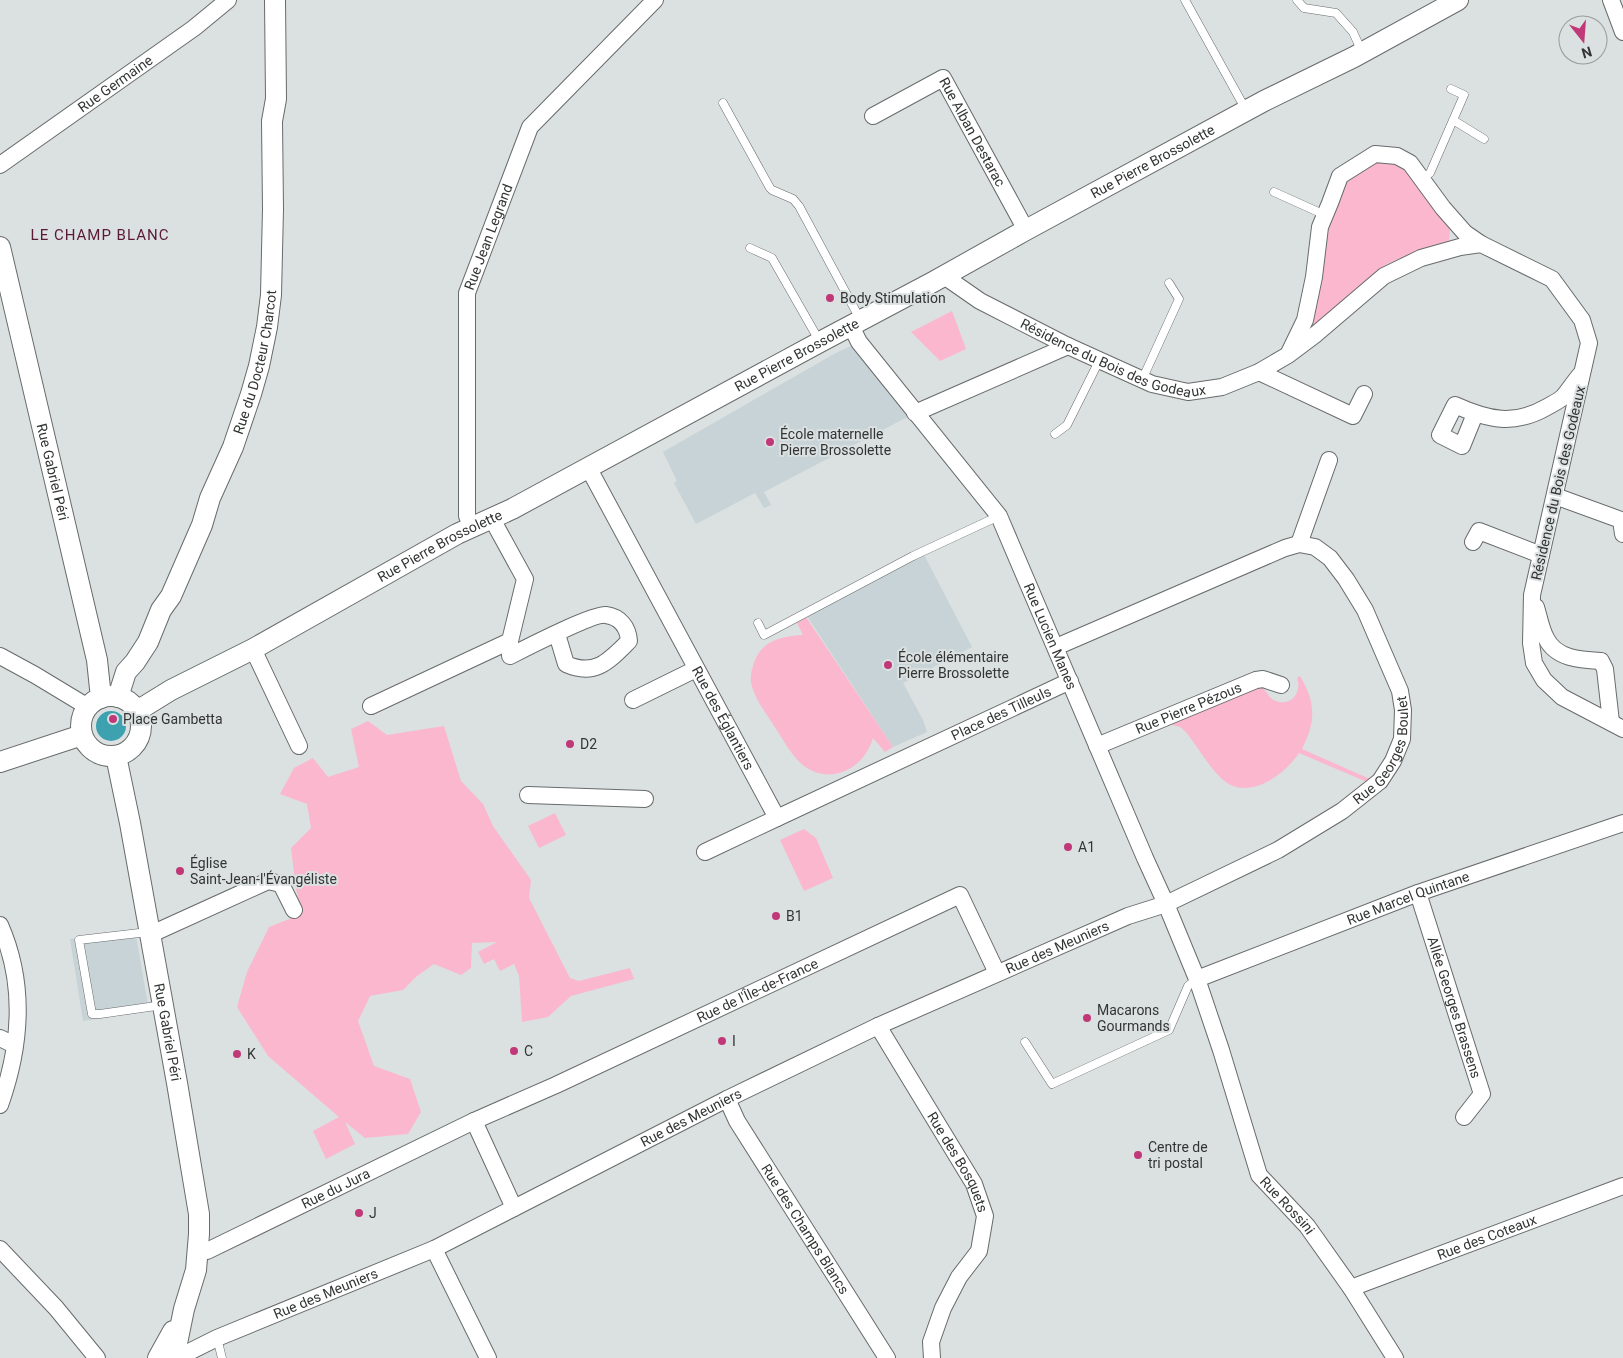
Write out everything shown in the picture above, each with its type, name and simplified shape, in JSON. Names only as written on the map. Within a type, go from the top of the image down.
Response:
[{"type":"street","name":"Rue Germaine","points":[[0,165],[194,28],[228,0]]},
{"type":"street","name":"Rue du Docteur Charcot","points":[[102,700],[136,662],[148,642],[160,610],[171,596],[202,525],[210,498],[233,446],[252,394],[259,366],[271,295],[274,209],[272,121],[276,99],[275,0]]},
{"type":"street","name":"Rue Jean Legrand","points":[[472,528],[467,516],[467,293],[530,127],[655,0]]},
{"type":"street","name":"Rue Pierre Brossolette","points":[[136,711],[171,690],[253,649],[457,534],[492,519],[944,276],[1246,110],[1362,52],[1458,0]]},
{"type":"street","points":[[1611,0],[1623,32]]},
{"type":"street","name":"Rue Alban Destarac","points":[[873,116],[943,78],[1026,230]]},
{"type":"street","name":"Résidence du Bois des Godeaux","points":[[1288,355],[1305,320],[1316,268],[1320,227],[1340,176],[1375,154],[1397,156],[1410,163],[1465,233],[1481,244],[1552,279],[1582,320],[1589,344],[1532,595],[1532,649],[1534,662],[1544,680],[1562,697],[1617,725]]},
{"type":"street","name":"Résidence du Bois des Godeaux","points":[[944,276],[980,301],[1099,361],[1152,384],[1188,392],[1222,387],[1260,372],[1288,355],[1316,334],[1384,276],[1421,258],[1460,247],[1481,244]]},
{"type":"street","name":"Rue Gabriel Péri","points":[[0,247],[97,660],[102,700]]},
{"type":"street","name":"Rue Lucien Manes","points":[[856,323],[859,342],[1000,516],[1197,979]]},
{"type":"street","points":[[916,413],[1068,346]]},
{"type":"street","points":[[1475,414],[1518,419],[1537,412],[1562,398],[1584,369]]},
{"type":"street","points":[[1260,372],[1353,416],[1364,394]]},
{"type":"street","points":[[1056,647],[1285,548],[1300,544],[1329,460]]},
{"type":"street","name":"Rue des Églantiers","points":[[588,467],[777,818]]},
{"type":"street","points":[[1555,496],[1623,520]]},
{"type":"street","points":[[492,519],[525,579],[510,641],[510,656],[557,634]]},
{"type":"street","points":[[1473,542],[1479,531],[1542,555]]},
{"type":"street","name":"Rue Georges Boulet","points":[[1166,904],[1278,850],[1342,811],[1380,781],[1393,761],[1402,739],[1403,710],[1400,691],[1365,610],[1346,579],[1330,558],[1315,547],[1300,544]]},
{"type":"street","points":[[1532,595],[1546,640],[1562,655],[1601,661],[1605,669],[1617,725]]},
{"type":"street","points":[[371,706],[510,641]]},
{"type":"street","points":[[253,649],[299,746]]},
{"type":"street","points":[[0,656],[35,675],[102,700],[125,700],[136,711],[141,727],[136,742],[130,749],[116,756],[107,756],[91,749],[82,735],[81,720],[102,700]]},
{"type":"street","points":[[633,700],[696,669]]},
{"type":"street","name":"Rue Pierre Pézous","points":[[1097,746],[1256,680],[1264,679],[1281,685]]},
{"type":"street","name":"Place des Tilleuls","points":[[777,818],[1070,681]]},
{"type":"street","points":[[0,762],[82,735]]},
{"type":"street","name":"Rue Gabriel Péri","points":[[116,756],[150,932],[199,1214],[196,1270],[170,1353]]},
{"type":"street","points":[[528,795],[645,799]]},
{"type":"street","points":[[705,852],[777,818]]},
{"type":"street","name":"Rue Marcel Quintane","points":[[1197,979],[1418,893],[1623,823]]},
{"type":"street","points":[[150,932],[158,931],[268,881],[281,884],[294,910]]},
{"type":"street","name":"Allée Georges Brassens","points":[[1418,893],[1482,1094],[1464,1117]]},
{"type":"street","name":"Rue de l'Île-de-France","points":[[474,1121],[556,1085],[960,895],[997,973]]},
{"type":"street","name":"Rue des Meuniers","points":[[170,1353],[192,1339],[217,1338],[434,1249],[727,1099],[878,1026],[1128,916],[1166,904]]},
{"type":"street","points":[[0,926],[16,972],[18,1013],[7,1042],[11,1074],[0,1105]]},
{"type":"street","name":"Rue Rossini","points":[[1197,979],[1260,1175],[1307,1226],[1352,1288],[1395,1358]]},
{"type":"street","name":"Rue des Bosquets","points":[[878,1026],[974,1184],[985,1216],[979,1251],[959,1277],[943,1308],[932,1342],[932,1358]]},
{"type":"street","name":"Rue des Champs Blancs","points":[[727,1099],[737,1121],[886,1358]]},
{"type":"street","points":[[474,1121],[514,1208]]},
{"type":"street","name":"Rue du Jura","points":[[198,1251],[207,1251],[474,1121]]},
{"type":"street","name":"Rue des Coteaux","points":[[1352,1288],[1623,1186]]},
{"type":"street","points":[[0,1249],[56,1308],[97,1358]]},
{"type":"street","points":[[434,1249],[488,1358]]},
{"type":"lane","points":[[1185,0],[1246,110]]},
{"type":"lane","points":[[1297,0],[1304,8],[1336,13],[1353,32],[1362,52]]},
{"type":"lane","points":[[1422,179],[1430,172],[1464,95],[1451,89]]},
{"type":"lane","points":[[724,103],[770,188],[793,199],[799,206],[856,323]]},
{"type":"lane","points":[[1453,120],[1484,139]]},
{"type":"lane","points":[[1274,192],[1325,215]]},
{"type":"lane","points":[[750,248],[772,258],[820,342]]},
{"type":"lane","points":[[1142,380],[1179,300],[1169,283]]},
{"type":"lane","points":[[1055,434],[1067,425],[1099,361]]},
{"type":"lane","points":[[758,623],[764,635],[918,553],[1000,516]]},
{"type":"lane","points":[[150,932],[79,940],[92,1014],[108,1014],[163,1005]]},
{"type":"lane","points":[[1025,1042],[1052,1084],[1168,1030],[1188,986],[1197,979]]},
{"type":"lane","points":[[217,1338],[222,1358]]},
{"type":"shaded area","points":[[1383,159],[1399,164],[1410,173],[1450,227],[1449,243],[1416,251],[1387,264],[1318,327],[1312,330],[1325,228],[1346,180],[1370,162]]},
{"type":"shaded area","points":[[952,311],[966,349],[940,361],[911,332]]},
{"type":"shaded area","name":"École maternelle Pierre Brossolette","points":[[859,342],[915,413],[764,492],[771,505],[764,508],[755,493],[696,524],[674,483],[677,481],[663,452],[834,354]]},
{"type":"shaded area","name":"École élémentaire Pierre Brossolette","points":[[922,551],[972,647],[903,683],[923,720],[927,732],[893,747],[805,613]]},
{"type":"shaded area","points":[[806,617],[893,747],[885,752],[873,738],[869,748],[856,764],[848,770],[838,773],[818,773],[807,768],[798,760],[761,706],[751,682],[753,665],[762,649],[767,644],[781,638],[803,635],[797,623]]},
{"type":"shaded area","points":[[1300,676],[1309,695],[1312,712],[1310,730],[1302,749],[1370,779],[1367,782],[1299,753],[1284,770],[1264,784],[1242,788],[1231,785],[1221,778],[1186,732],[1180,727],[1172,725],[1170,721],[1255,685],[1263,689],[1276,701],[1287,702],[1297,693],[1297,678]]},
{"type":"shaded area","points":[[368,721],[387,735],[444,726],[461,781],[483,804],[493,826],[531,880],[529,898],[570,978],[579,981],[630,968],[634,979],[571,996],[548,1017],[522,1022],[519,976],[514,964],[500,971],[494,959],[484,964],[478,952],[497,942],[472,943],[471,968],[461,975],[434,964],[417,976],[403,990],[370,996],[358,1021],[374,1066],[410,1079],[421,1112],[408,1134],[365,1138],[345,1122],[355,1144],[326,1159],[313,1131],[339,1117],[268,1056],[237,1007],[247,972],[269,927],[302,914],[296,889],[291,848],[311,828],[307,804],[280,794],[294,768],[313,758],[328,777],[359,767],[351,729]]},
{"type":"shaded area","points":[[555,813],[566,835],[539,848],[528,826]]},
{"type":"shaded area","points":[[804,829],[816,838],[833,878],[804,891],[780,840]]},
{"type":"shaded area","points":[[135,930],[149,1011],[83,1021],[70,939]]},
{"type":"water","points":[[111,711],[122,715],[126,726],[122,737],[111,741],[100,737],[96,726],[100,715]]},
{"type":"place","name":"Body Stimulation","points":[[830,298]]},
{"type":"place","name":"École maternelle Pierre Brossolette","points":[[770,442]]},
{"type":"place","name":"École élémentaire Pierre Brossolette","points":[[888,665]]},
{"type":"place","name":"Place Gambetta","points":[[113,719]]},
{"type":"place","name":"D2","points":[[570,744]]},
{"type":"place","name":"A1","points":[[1068,847]]},
{"type":"place","name":"Église Saint-Jean-l'Évangéliste","points":[[180,871]]},
{"type":"place","name":"B1","points":[[776,916]]},
{"type":"place","name":"Macarons Gourmands","points":[[1087,1018]]},
{"type":"place","name":"I","points":[[722,1041]]},
{"type":"place","name":"C","points":[[514,1051]]},
{"type":"place","name":"K","points":[[237,1054]]},
{"type":"place","name":"Centre de tri postal","points":[[1138,1155]]},
{"type":"place","name":"J","points":[[359,1213]]},
{"type":"district","name":"LE CHAMP BLANC","points":[[100,235]]}]
